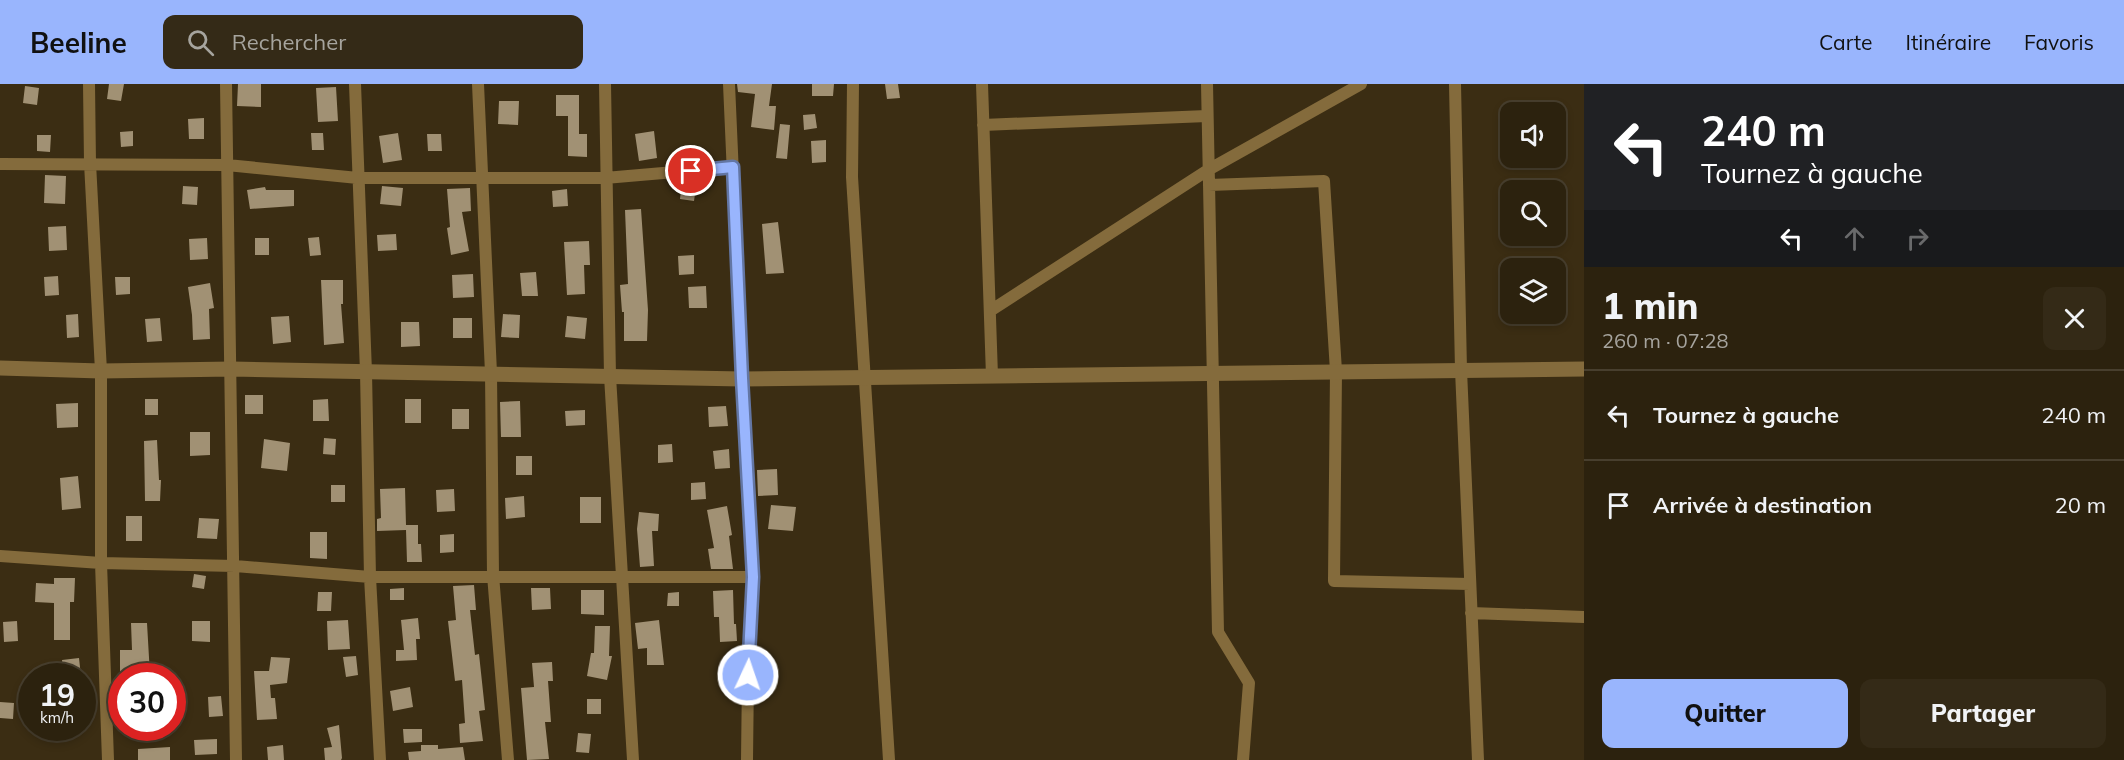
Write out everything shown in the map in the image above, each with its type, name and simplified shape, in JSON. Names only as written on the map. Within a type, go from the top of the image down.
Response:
[{"type":"street","points":[[89,84],[90,163],[101,371],[101,563],[108,760]]},
{"type":"street","points":[[226,84],[235,566],[236,760]]},
{"type":"street","points":[[355,84],[366,372],[370,577],[380,760]]},
{"type":"street","points":[[478,84],[491,373],[494,575],[508,760]]},
{"type":"street","points":[[605,84],[610,376],[633,760]]},
{"type":"street","points":[[729,84],[753,577],[747,760]]},
{"type":"street","points":[[853,84],[852,177],[889,760]]},
{"type":"street","points":[[982,84],[992,376]]},
{"type":"street","points":[[1207,84],[1218,632],[1250,683],[1243,760]]},
{"type":"street","points":[[990,311],[1208,170],[1361,84]]},
{"type":"street","points":[[1455,84],[1461,370],[1478,760]]},
{"type":"street","points":[[983,125],[1207,116]]},
{"type":"street","points":[[0,164],[227,165],[358,178],[605,178],[733,167]]},
{"type":"street","points":[[1209,185],[1324,181],[1336,371],[1334,581],[1470,584]]},
{"type":"street","points":[[0,368],[101,371],[232,369],[742,378],[1584,369]]},
{"type":"street","points":[[0,556],[101,563],[235,566],[370,577],[494,575],[753,577]]},
{"type":"street","points":[[1471,613],[1584,617]]},
{"type":"building","points":[[109,84],[124,84],[121,101],[107,99]]},
{"type":"building","points":[[238,84],[261,84],[261,107],[237,106]]},
{"type":"building","points":[[737,84],[772,84],[769,106],[776,106],[774,130],[751,127],[755,94],[738,92]]},
{"type":"building","points":[[812,84],[834,84],[833,96],[812,96]]},
{"type":"building","points":[[885,84],[898,84],[900,98],[887,99]]},
{"type":"building","points":[[25,86],[39,88],[37,105],[23,103]]},
{"type":"building","points":[[336,87],[338,121],[318,122],[316,88]]},
{"type":"building","points":[[556,95],[579,95],[579,134],[587,134],[587,157],[568,156],[568,116],[556,116]]},
{"type":"building","points":[[499,101],[519,101],[518,125],[498,124]]},
{"type":"building","points":[[815,114],[817,128],[804,130],[803,115]]},
{"type":"building","points":[[204,118],[204,139],[189,139],[188,119]]},
{"type":"building","points":[[780,124],[790,125],[787,159],[776,158]]},
{"type":"building","points":[[133,131],[133,146],[121,147],[120,132]]},
{"type":"building","points":[[654,131],[657,158],[639,161],[635,134]]},
{"type":"building","points":[[311,133],[323,133],[324,150],[312,150]]},
{"type":"building","points":[[398,133],[402,160],[383,163],[379,136]]},
{"type":"building","points":[[427,134],[441,134],[442,151],[428,151]]},
{"type":"building","points":[[37,135],[51,135],[50,152],[37,151]]},
{"type":"building","points":[[826,140],[826,162],[812,163],[811,141]]},
{"type":"building","points":[[695,145],[696,159],[684,160],[683,146]]},
{"type":"building","points":[[45,175],[66,176],[65,204],[44,203]]},
{"type":"building","points":[[682,180],[697,180],[694,201],[680,199]]},
{"type":"building","points":[[183,186],[198,187],[197,205],[182,204]]},
{"type":"building","points":[[382,186],[403,188],[401,206],[380,204]]},
{"type":"building","points":[[265,187],[266,190],[294,190],[294,206],[250,209],[247,190]]},
{"type":"building","points":[[470,188],[471,211],[462,212],[469,251],[451,255],[447,228],[450,227],[447,189]]},
{"type":"building","points":[[567,189],[568,206],[553,207],[552,191]]},
{"type":"building","points":[[641,209],[648,310],[647,341],[624,341],[624,312],[622,312],[620,285],[628,284],[625,210]]},
{"type":"building","points":[[778,222],[784,273],[766,274],[762,224]]},
{"type":"building","points":[[66,226],[67,250],[49,251],[48,227]]},
{"type":"building","points":[[396,234],[397,250],[378,251],[377,235]]},
{"type":"building","points":[[319,237],[321,255],[310,256],[308,238]]},
{"type":"building","points":[[207,238],[208,259],[190,260],[189,239]]},
{"type":"building","points":[[255,238],[269,238],[269,255],[255,255]]},
{"type":"building","points":[[589,241],[590,265],[584,265],[585,294],[567,295],[564,242]]},
{"type":"building","points":[[694,255],[694,274],[679,275],[678,256]]},
{"type":"building","points":[[536,272],[538,296],[522,296],[520,273]]},
{"type":"building","points":[[473,274],[474,297],[453,298],[452,275]]},
{"type":"building","points":[[58,276],[59,295],[45,296],[44,277]]},
{"type":"building","points":[[115,277],[130,277],[130,294],[116,295]]},
{"type":"building","points":[[321,280],[343,280],[343,304],[341,304],[344,343],[324,345]]},
{"type":"building","points":[[210,283],[214,308],[209,309],[210,339],[193,340],[188,287]]},
{"type":"building","points":[[706,286],[707,308],[689,308],[688,287]]},
{"type":"building","points":[[78,314],[79,337],[67,338],[66,315]]},
{"type":"building","points":[[503,314],[520,315],[519,338],[501,337]]},
{"type":"building","points":[[289,316],[291,342],[273,344],[271,317]]},
{"type":"building","points":[[567,316],[587,318],[585,339],[565,337]]},
{"type":"building","points":[[160,318],[162,341],[147,342],[145,319]]},
{"type":"building","points":[[453,318],[472,318],[472,338],[453,338]]},
{"type":"building","points":[[401,322],[419,322],[420,346],[401,347]]},
{"type":"building","points":[[245,395],[263,395],[263,414],[245,414]]},
{"type":"building","points":[[145,399],[158,399],[158,415],[145,415]]},
{"type":"building","points":[[328,399],[329,421],[313,421],[313,400]]},
{"type":"building","points":[[405,399],[421,399],[421,423],[405,423]]},
{"type":"building","points":[[520,401],[521,437],[501,437],[500,402]]},
{"type":"building","points":[[78,403],[78,427],[57,428],[56,404]]},
{"type":"building","points":[[726,406],[728,426],[709,427],[708,407]]},
{"type":"building","points":[[452,409],[469,409],[469,429],[452,429]]},
{"type":"building","points":[[585,410],[585,425],[566,426],[565,411]]},
{"type":"building","points":[[190,432],[210,432],[210,455],[190,456]]},
{"type":"building","points":[[324,438],[336,439],[335,455],[323,454]]},
{"type":"building","points":[[264,439],[290,443],[287,471],[261,468]]},
{"type":"building","points":[[157,440],[159,480],[161,480],[160,501],[145,501],[144,441]]},
{"type":"building","points":[[672,444],[673,462],[658,463],[658,445]]},
{"type":"building","points":[[729,449],[730,468],[715,469],[713,451]]},
{"type":"building","points":[[516,456],[532,456],[532,475],[516,475]]},
{"type":"building","points":[[777,469],[778,495],[758,496],[757,470]]},
{"type":"building","points":[[78,476],[81,508],[62,510],[60,478]]},
{"type":"building","points":[[705,482],[706,499],[691,500],[691,483]]},
{"type":"building","points":[[331,485],[345,485],[345,502],[331,502]]},
{"type":"building","points":[[405,488],[406,525],[418,525],[418,544],[421,544],[422,562],[407,562],[406,530],[377,531],[377,519],[381,518],[380,489]]},
{"type":"building","points":[[454,489],[455,511],[437,512],[436,490]]},
{"type":"building","points":[[524,496],[525,517],[506,519],[505,498]]},
{"type":"building","points":[[580,497],[601,497],[601,523],[580,523]]},
{"type":"building","points":[[771,505],[796,507],[793,531],[768,529]]},
{"type":"building","points":[[727,506],[732,535],[729,536],[733,569],[711,569],[708,549],[714,548],[707,510]]},
{"type":"building","points":[[639,512],[659,514],[658,531],[652,531],[654,566],[640,567],[637,529]]},
{"type":"building","points":[[126,516],[142,516],[142,541],[126,541]]},
{"type":"building","points":[[199,518],[219,519],[217,539],[197,538]]},
{"type":"building","points":[[310,532],[327,532],[327,559],[310,558]]},
{"type":"building","points":[[454,534],[454,552],[440,553],[440,535]]},
{"type":"building","points":[[194,574],[206,576],[204,589],[192,587]]},
{"type":"building","points":[[54,578],[75,578],[74,602],[70,602],[70,640],[54,640],[54,603],[35,602],[36,583],[54,584]]},
{"type":"building","points":[[474,585],[476,610],[470,610],[475,655],[479,654],[485,710],[479,711],[483,741],[460,743],[459,724],[465,723],[462,680],[455,681],[448,621],[456,620],[453,586]]},
{"type":"building","points":[[404,588],[404,600],[390,600],[390,589]]},
{"type":"building","points":[[531,588],[550,588],[551,609],[532,610]]},
{"type":"building","points":[[581,590],[604,590],[604,615],[581,614]]},
{"type":"building","points":[[733,590],[737,641],[720,642],[719,617],[714,617],[713,591]]},
{"type":"building","points":[[318,592],[332,592],[331,611],[317,611]]},
{"type":"building","points":[[679,592],[679,606],[667,606],[668,593]]},
{"type":"building","points":[[418,618],[420,639],[416,639],[417,660],[396,661],[396,650],[404,650],[401,620]]},
{"type":"building","points":[[348,620],[350,649],[328,650],[327,621]]},
{"type":"building","points":[[659,620],[664,665],[647,665],[647,648],[638,649],[635,623]]},
{"type":"building","points":[[17,621],[18,641],[4,642],[3,622]]},
{"type":"building","points":[[192,621],[210,621],[210,642],[192,641]]},
{"type":"building","points":[[131,623],[147,623],[149,663],[120,663],[120,650],[132,650]]},
{"type":"building","points":[[595,626],[610,626],[609,656],[612,656],[607,680],[587,676],[591,653],[594,653]]},
{"type":"building","points":[[356,656],[358,675],[346,677],[343,657]]},
{"type":"building","points":[[271,657],[290,658],[287,683],[270,685],[271,698],[275,698],[277,719],[257,720],[254,671],[269,671]]},
{"type":"building","points":[[79,658],[80,663],[62,663],[62,660]]},
{"type":"building","points":[[552,662],[553,681],[548,681],[551,722],[545,722],[549,759],[527,760],[521,688],[534,687],[532,663]]},
{"type":"building","points":[[410,687],[413,707],[393,711],[390,691]]},
{"type":"building","points":[[221,696],[223,716],[209,717],[208,697]]},
{"type":"building","points":[[587,699],[601,699],[601,714],[587,714]]},
{"type":"building","points":[[0,702],[14,703],[13,719],[0,718]]},
{"type":"building","points":[[339,725],[342,758],[341,760],[325,760],[324,748],[332,747],[327,728]]},
{"type":"building","points":[[403,729],[422,729],[422,742],[404,743]]},
{"type":"building","points":[[578,733],[591,734],[589,753],[576,752]]},
{"type":"building","points":[[217,739],[217,754],[195,755],[194,740]]},
{"type":"building","points":[[283,745],[284,760],[268,760],[267,747]]},
{"type":"building","points":[[421,745],[438,745],[438,749],[463,747],[465,760],[409,760],[408,752],[421,751]]},
{"type":"building","points":[[170,747],[170,760],[138,760],[138,749]]},
{"type":"route","points":[[691,171],[733,167],[753,577],[748,675]]}]
